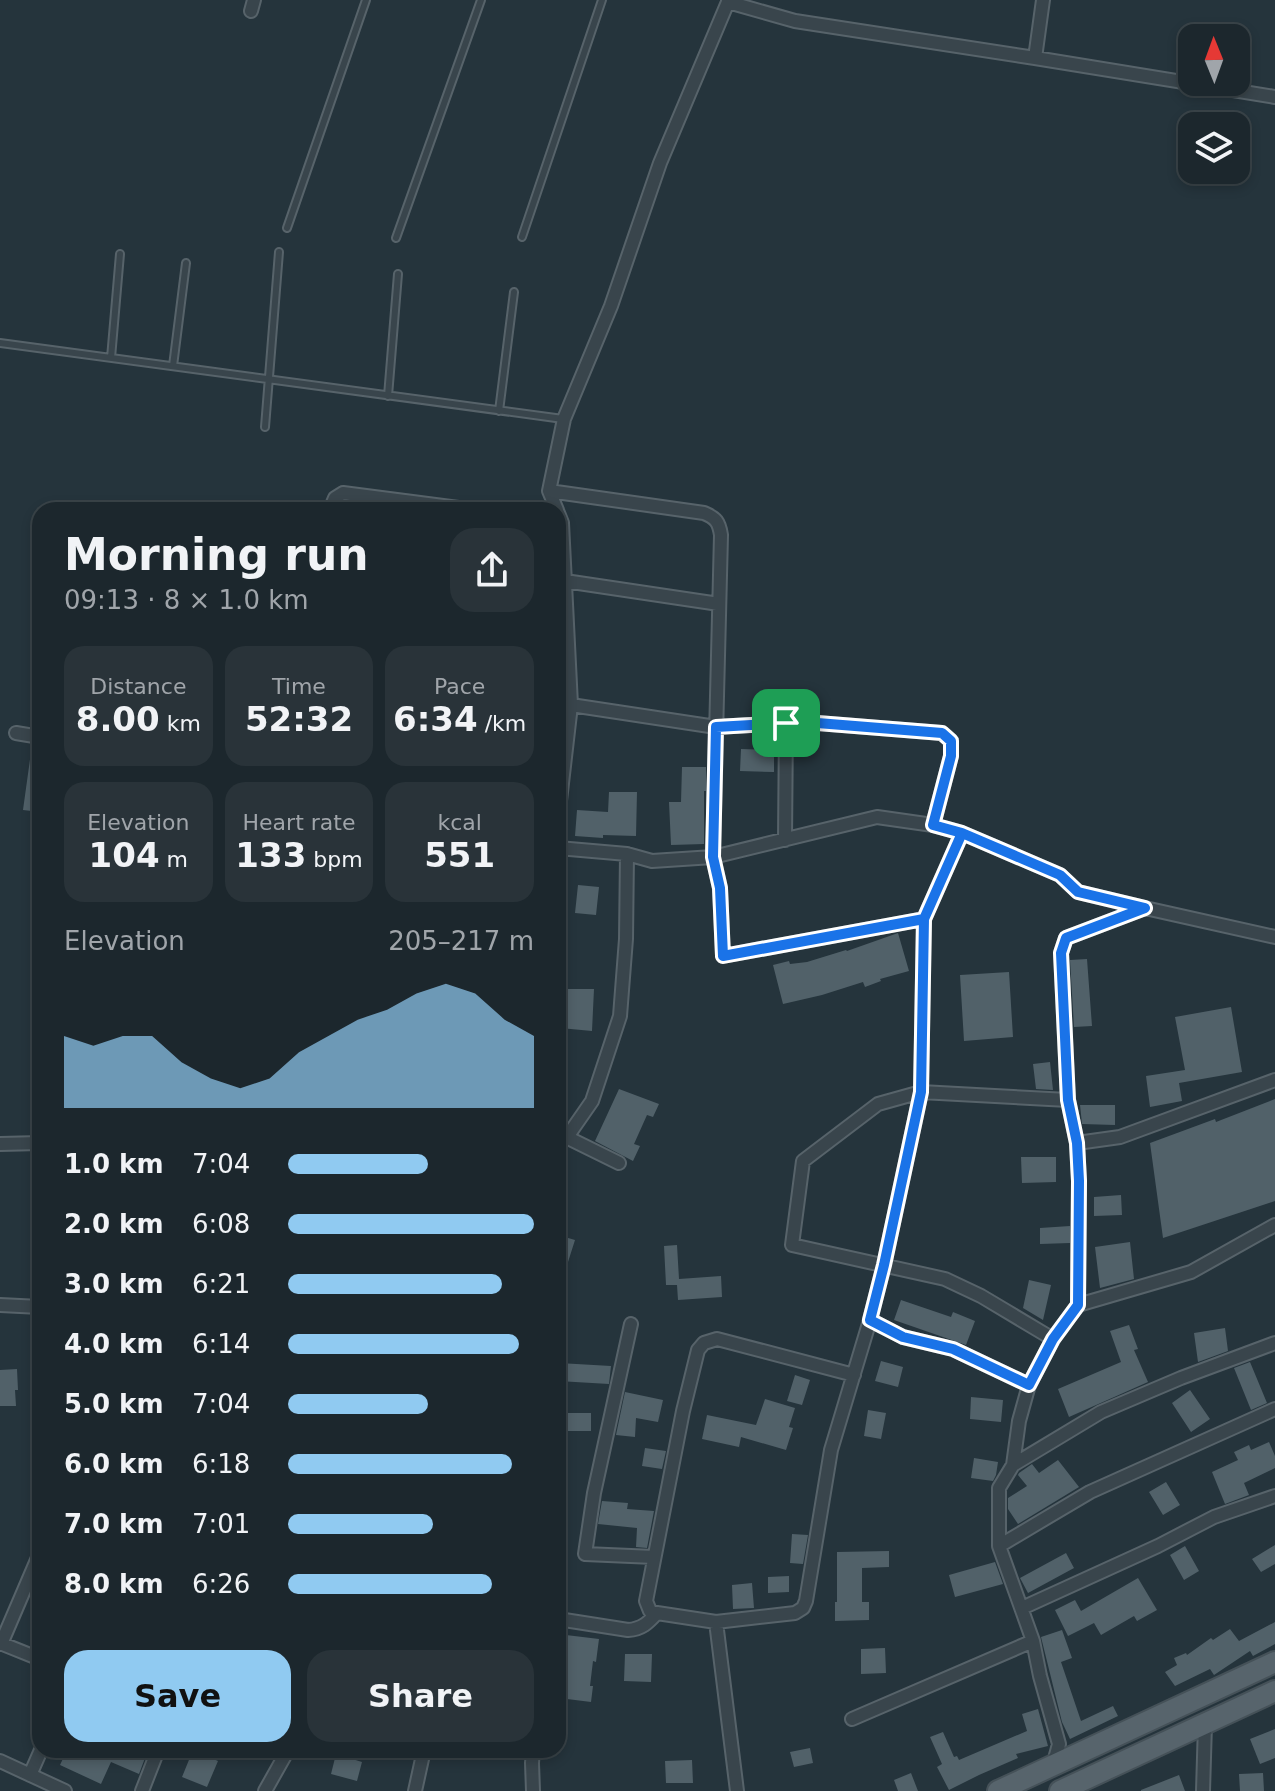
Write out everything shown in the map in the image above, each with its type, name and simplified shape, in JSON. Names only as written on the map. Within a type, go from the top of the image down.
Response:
[{"type":"main road","points":[[998,1791],[1275,1662]]},
{"type":"main road","points":[[1060,1791],[1275,1691]]},
{"type":"street","points":[[1035,58],[1043,0]]},
{"type":"street","points":[[553,502],[549,491],[564,419],[611,306],[660,163],[726,1],[795,21],[1275,97]]},
{"type":"street","points":[[549,491],[704,513],[715,518],[719,524],[713,857],[720,888],[723,956],[924,919]]},
{"type":"street","points":[[333,502],[343,493],[382,502]]},
{"type":"street","points":[[566,581],[719,604]]},
{"type":"street","points":[[566,602],[571,705],[566,748]]},
{"type":"street","points":[[571,705],[716,727],[805,722],[942,733],[951,741],[951,756],[933,825]]},
{"type":"street","points":[[785,840],[786,723]]},
{"type":"street","points":[[16,733],[32,736]]},
{"type":"street","points":[[566,849],[627,854],[652,861],[713,857],[877,817],[933,825],[962,833],[1060,875],[1078,892],[1275,937]]},
{"type":"street","points":[[854,1375],[717,1339],[704,1343],[698,1350],[683,1411],[646,1601],[650,1611],[716,1622],[795,1613],[803,1608],[806,1601],[831,1450],[854,1375],[870,1320],[884,1265],[921,1092],[924,919],[962,833]]},
{"type":"street","points":[[566,1130],[592,1101],[620,1016],[626,939],[627,854]]},
{"type":"street","points":[[1053,1766],[1059,1744],[1033,1641],[999,1546],[999,1488],[1013,1465],[1019,1421],[1029,1385],[1053,1339],[1078,1305],[1079,1181],[1077,1143],[1068,1100],[1061,953],[1066,938],[1145,908]]},
{"type":"street","points":[[1077,1143],[1120,1137],[1275,1080]]},
{"type":"street","points":[[1053,1339],[981,1296],[945,1279],[792,1245],[803,1161],[878,1104],[921,1092],[1068,1100]]},
{"type":"street","points":[[566,1137],[619,1163]]},
{"type":"street","points":[[0,1144],[32,1143]]},
{"type":"street","points":[[1078,1305],[1191,1272],[1275,1225]]},
{"type":"street","points":[[0,1305],[32,1307]]},
{"type":"street","points":[[870,1320],[903,1337],[953,1349],[1029,1385]]},
{"type":"street","points":[[631,1324],[594,1493],[585,1554],[654,1557]]},
{"type":"street","points":[[1013,1465],[1101,1412],[1275,1343]]},
{"type":"street","points":[[999,1546],[1090,1492],[1275,1409]]},
{"type":"street","points":[[1022,1608],[1214,1517],[1275,1496]]},
{"type":"street","points":[[32,1571],[1,1643],[32,1656]]},
{"type":"street","points":[[566,1620],[639,1630],[657,1613]]},
{"type":"street","points":[[716,1622],[737,1791]]},
{"type":"street","points":[[852,1719],[1033,1641]]},
{"type":"street","points":[[1203,1791],[1205,1724]]},
{"type":"street","points":[[30,1775],[37,1758]]},
{"type":"street","points":[[142,1791],[155,1758]]},
{"type":"street","points":[[265,1791],[284,1758]]},
{"type":"street","points":[[415,1791],[422,1758]]},
{"type":"street","points":[[532,1758],[533,1791]]},
{"type":"street","points":[[0,1761],[65,1791]]},
{"type":"lane","points":[[287,228],[366,0]]},
{"type":"lane","points":[[396,238],[481,0]]},
{"type":"lane","points":[[522,237],[602,0]]},
{"type":"lane","points":[[265,427],[279,252]]},
{"type":"lane","points":[[111,358],[120,254]]},
{"type":"lane","points":[[173,366],[186,263]]},
{"type":"lane","points":[[388,396],[398,274]]},
{"type":"lane","points":[[499,411],[514,292]]},
{"type":"lane","points":[[0,343],[564,419]]},
{"type":"building","points":[[32,745],[32,811],[23,810]]},
{"type":"building","points":[[741,749],[774,750],[774,772],[740,771]]},
{"type":"building","points":[[682,767],[706,767],[704,844],[671,845],[669,802],[681,802]]},
{"type":"building","points":[[609,792],[637,792],[636,836],[575,836],[577,810],[608,812]]},
{"type":"building","points":[[578,885],[599,887],[596,915],[575,913]]},
{"type":"building","points":[[898,933],[909,971],[865,987],[863,982],[783,1004],[773,965],[789,961],[790,964],[807,962]]},
{"type":"building","points":[[1087,959],[1092,1026],[1074,1027],[1070,960]]},
{"type":"building","points":[[1009,972],[1013,1037],[964,1041],[960,975]]},
{"type":"building","points":[[566,989],[594,989],[592,1031],[566,1029]]},
{"type":"building","points":[[1231,1007],[1242,1072],[1179,1083],[1182,1101],[1150,1107],[1146,1076],[1185,1070],[1175,1017]]},
{"type":"building","points":[[1050,1062],[1053,1090],[1036,1089],[1033,1064]]},
{"type":"building","points":[[619,1089],[659,1104],[653,1117],[647,1115],[634,1144],[640,1146],[633,1161],[595,1141]]},
{"type":"building","points":[[1275,1099],[1275,1201],[1163,1238],[1150,1143]]},
{"type":"building","points":[[1080,1105],[1115,1105],[1115,1125],[1082,1124]]},
{"type":"building","points":[[1021,1157],[1056,1157],[1056,1182],[1022,1183]]},
{"type":"building","points":[[1121,1195],[1122,1215],[1094,1216],[1094,1197]]},
{"type":"building","points":[[1070,1226],[1070,1243],[1040,1244],[1040,1228]]},
{"type":"building","points":[[566,1237],[575,1240],[566,1261]]},
{"type":"building","points":[[1130,1242],[1134,1279],[1100,1288],[1095,1247]]},
{"type":"building","points":[[677,1245],[679,1279],[721,1276],[722,1297],[678,1300],[677,1285],[666,1285],[664,1246]]},
{"type":"building","points":[[1029,1280],[1051,1285],[1043,1320],[1023,1308]]},
{"type":"building","points":[[901,1300],[951,1317],[953,1312],[975,1321],[966,1345],[894,1320]]},
{"type":"building","points":[[1129,1325],[1138,1349],[1134,1350],[1148,1382],[1069,1417],[1058,1389],[1121,1362],[1110,1331]]},
{"type":"building","points":[[1225,1328],[1228,1351],[1198,1362],[1194,1333]]},
{"type":"building","points":[[881,1361],[903,1367],[898,1387],[875,1381]]},
{"type":"building","points":[[1250,1362],[1267,1403],[1251,1410],[1234,1368]]},
{"type":"building","points":[[566,1363],[611,1366],[609,1384],[566,1381]]},
{"type":"building","points":[[17,1369],[16,1406],[0,1406],[0,1370]]},
{"type":"building","points":[[795,1375],[810,1380],[802,1405],[787,1401]]},
{"type":"building","points":[[1190,1390],[1210,1419],[1191,1432],[1172,1403]]},
{"type":"building","points":[[625,1392],[663,1400],[658,1422],[636,1418],[635,1437],[616,1435]]},
{"type":"building","points":[[971,1397],[1003,1400],[1001,1422],[970,1419]]},
{"type":"building","points":[[765,1399],[795,1408],[786,1450],[741,1437],[739,1447],[702,1439],[707,1415],[756,1425]]},
{"type":"building","points":[[868,1410],[886,1413],[881,1439],[864,1436]]},
{"type":"building","points":[[566,1413],[591,1413],[591,1431],[566,1431]]},
{"type":"building","points":[[1269,1442],[1275,1456],[1275,1468],[1244,1483],[1249,1495],[1225,1504],[1212,1472],[1238,1460],[1234,1452],[1249,1445],[1251,1450]]},
{"type":"building","points":[[645,1448],[666,1451],[662,1469],[642,1466]]},
{"type":"building","points":[[974,1458],[998,1462],[993,1481],[971,1478]]},
{"type":"building","points":[[1058,1460],[1079,1487],[1018,1524],[1008,1509],[1008,1498],[1027,1486],[1019,1473],[1032,1464],[1039,1473]]},
{"type":"building","points":[[1166,1482],[1180,1505],[1163,1515],[1149,1492]]},
{"type":"building","points":[[602,1501],[628,1503],[627,1509],[654,1511],[647,1548],[636,1547],[637,1528],[598,1524]]},
{"type":"building","points":[[792,1534],[808,1535],[803,1564],[790,1563]]},
{"type":"building","points":[[1275,1545],[1275,1564],[1261,1572],[1252,1559]]},
{"type":"building","points":[[1185,1546],[1199,1571],[1184,1580],[1170,1555]]},
{"type":"building","points":[[889,1551],[889,1567],[862,1568],[862,1602],[869,1602],[869,1620],[835,1621],[837,1552]]},
{"type":"building","points":[[1066,1553],[1074,1568],[1028,1593],[1020,1578]]},
{"type":"building","points":[[995,1562],[1003,1584],[955,1597],[949,1575]]},
{"type":"building","points":[[789,1576],[789,1592],[768,1593],[768,1577]]},
{"type":"building","points":[[1138,1578],[1157,1610],[1137,1621],[1134,1616],[1101,1635],[1094,1623],[1068,1636],[1055,1610],[1075,1600],[1081,1611]]},
{"type":"building","points":[[752,1583],[754,1608],[733,1609],[732,1585]]},
{"type":"building","points":[[1275,1622],[1275,1644],[1253,1656],[1250,1651],[1214,1675],[1210,1669],[1175,1686],[1165,1672],[1177,1665],[1174,1658],[1187,1655],[1230,1629],[1239,1641]]},
{"type":"building","points":[[1062,1630],[1072,1658],[1061,1662],[1081,1721],[1113,1706],[1118,1716],[1070,1739],[1062,1722],[1041,1637]]},
{"type":"building","points":[[566,1635],[599,1639],[596,1662],[593,1661],[591,1702],[566,1699]]},
{"type":"building","points":[[885,1648],[886,1673],[861,1674],[861,1649]]},
{"type":"building","points":[[625,1654],[652,1654],[651,1682],[624,1681]]},
{"type":"building","points":[[1038,1709],[1048,1746],[1016,1754],[1018,1758],[949,1790],[937,1767],[942,1764],[930,1737],[943,1732],[954,1757],[957,1756],[959,1760],[1027,1731],[1022,1714]]},
{"type":"building","points":[[1275,1729],[1275,1758],[1260,1764],[1250,1739]]},
{"type":"building","points":[[810,1748],[813,1763],[794,1767],[790,1752]]},
{"type":"building","points":[[63,1758],[145,1758],[139,1774],[111,1762],[101,1784],[60,1765]]},
{"type":"building","points":[[190,1758],[218,1761],[207,1787],[182,1777]]},
{"type":"building","points":[[335,1758],[362,1762],[357,1781],[331,1774]]},
{"type":"building","points":[[692,1760],[693,1783],[666,1783],[665,1761]]},
{"type":"building","points":[[911,1773],[918,1791],[898,1791],[894,1780]]},
{"type":"building","points":[[1263,1773],[1264,1791],[1240,1791],[1239,1774]]},
{"type":"building","points":[[1179,1775],[1185,1791],[1141,1791],[1141,1790]]},
{"type":"route","points":[[786,723],[716,727],[713,857],[720,888],[723,956],[924,919],[962,833],[1060,875],[1078,892],[1145,908],[1066,938],[1061,953],[1068,1100],[1077,1143],[1079,1181],[1078,1305],[1053,1339],[1029,1385],[953,1349],[903,1337],[870,1320],[921,1092],[924,919],[962,833],[933,825],[951,756],[951,741],[942,733],[786,723]]}]
